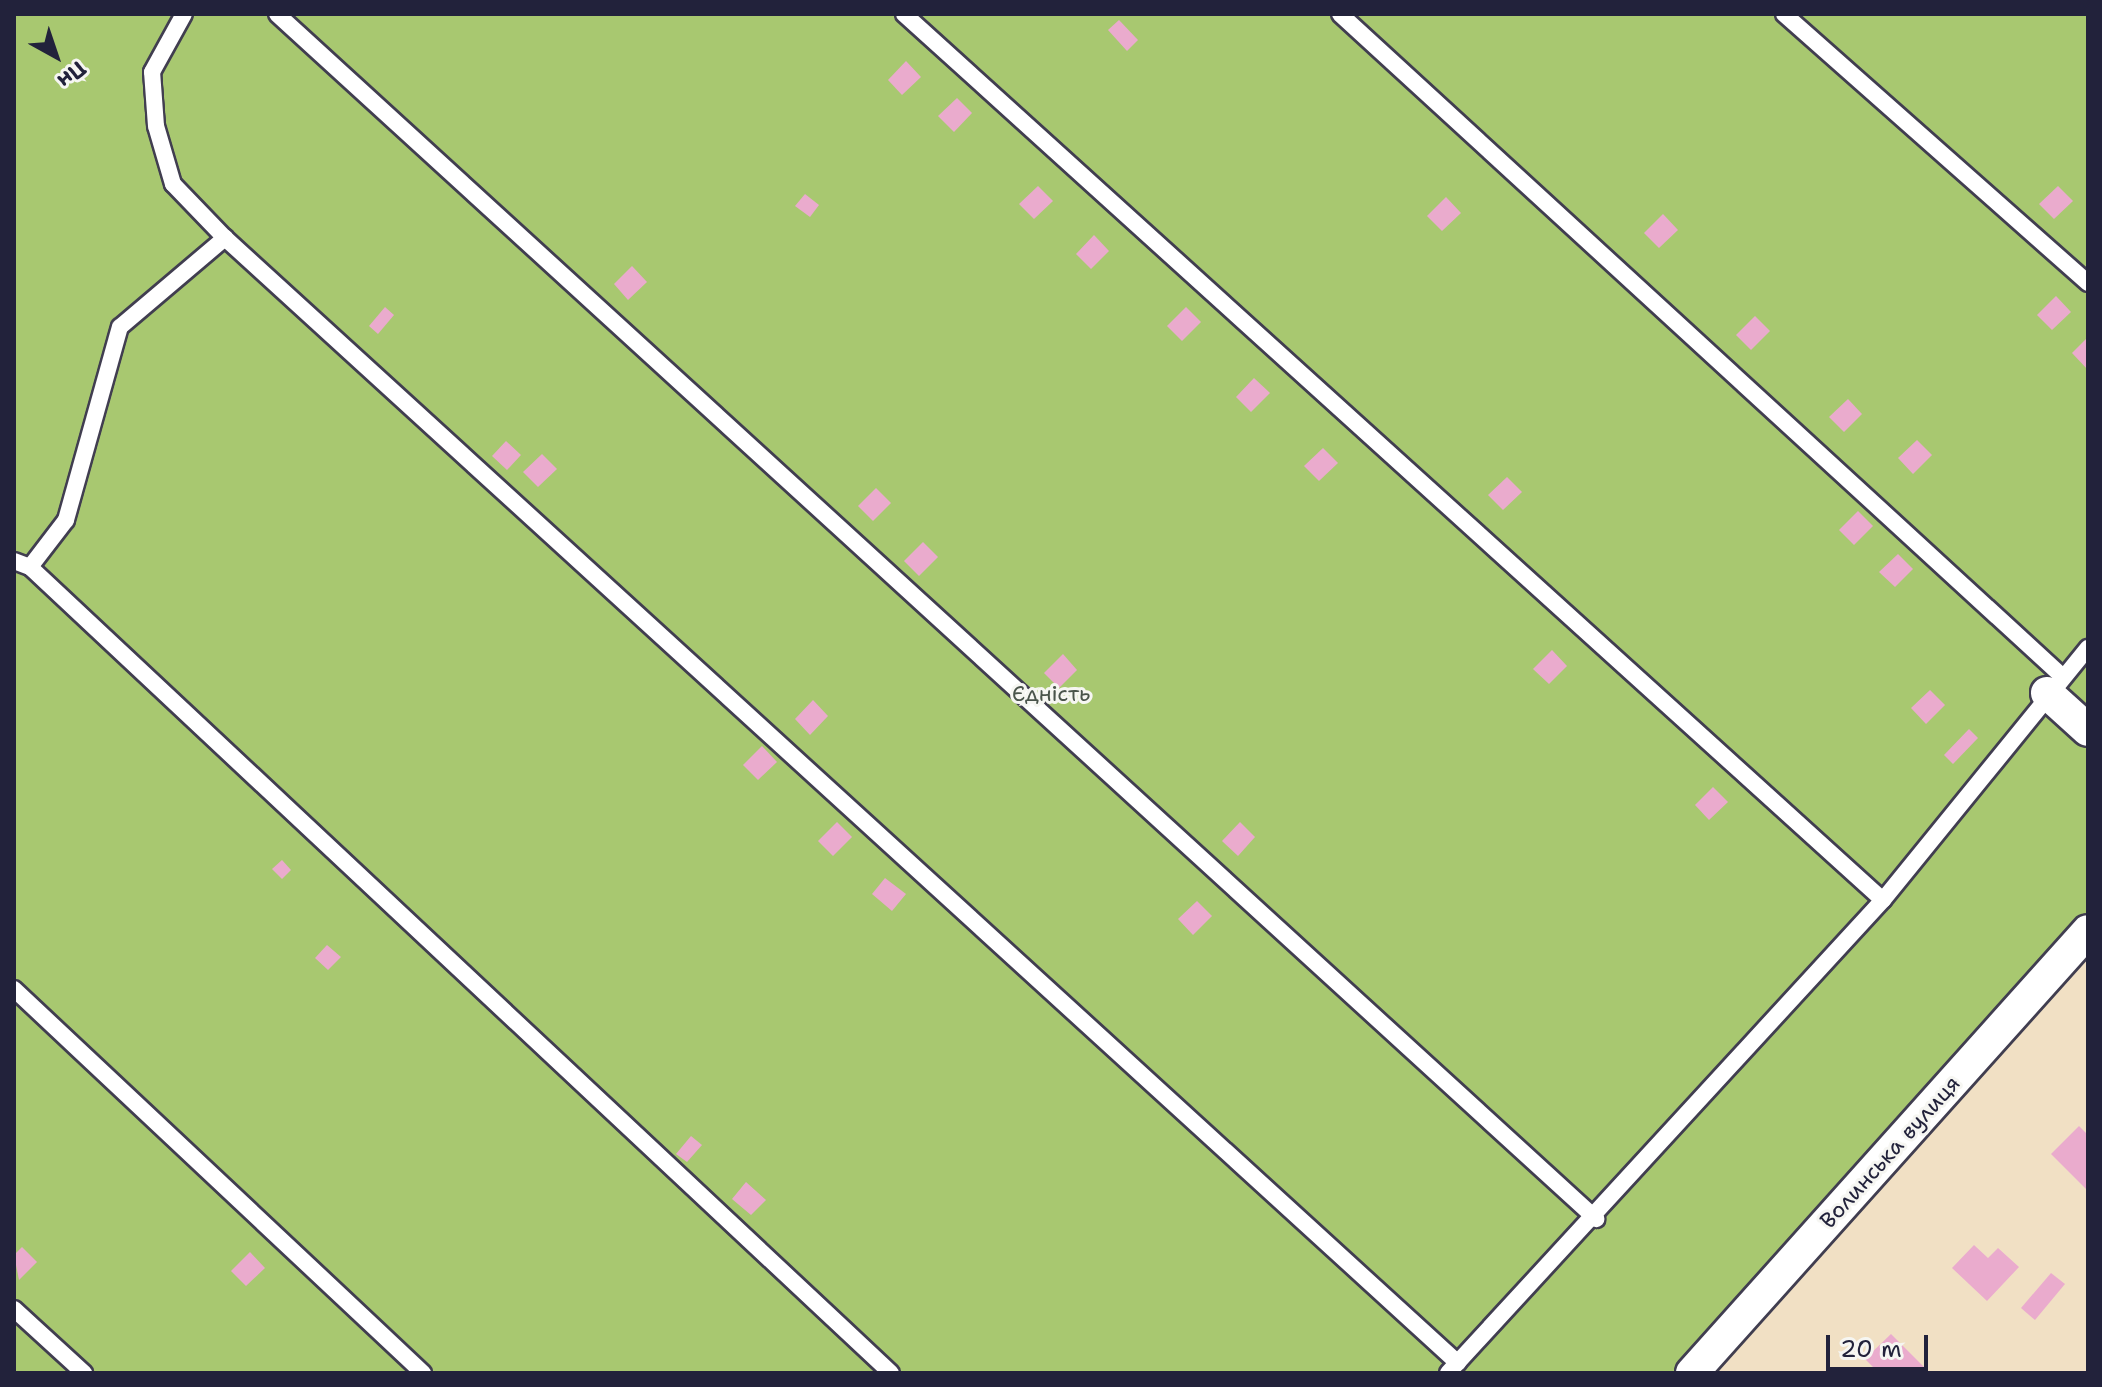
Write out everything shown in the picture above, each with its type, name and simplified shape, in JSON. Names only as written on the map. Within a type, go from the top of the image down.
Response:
[{"type":"street","points":[[2055,684],[2088,730]]},
{"type":"street","name":"Волинська вулиця","points":[[1692,1373],[2088,931]]},
{"type":"lane","points":[[184,14],[152,72],[156,126],[173,184],[225,238],[1453,1368],[1596,1219],[1883,900],[2055,684],[2088,648]]},
{"type":"lane","points":[[277,14],[1596,1219]]},
{"type":"lane","points":[[904,14],[1883,900]]},
{"type":"lane","points":[[1340,14],[2055,684]]},
{"type":"lane","points":[[1784,14],[2088,283]]},
{"type":"lane","points":[[225,238],[120,327],[66,520],[22,564],[891,1373]]},
{"type":"lane","points":[[14,989],[423,1373]]},
{"type":"lane","points":[[14,1309],[84,1373]]},
{"type":"green space","name":"Єдність","points":[[14,14],[2088,14],[2088,917],[1677,1373],[14,1373]]},
{"type":"building","points":[[1119,20],[1138,40],[1127,51],[1108,30]]},
{"type":"building","points":[[906,61],[921,77],[902,95],[888,80]]},
{"type":"building","points":[[957,98],[972,113],[954,132],[938,116]]},
{"type":"building","points":[[1038,186],[1053,201],[1034,219],[1019,204]]},
{"type":"building","points":[[2058,186],[2073,201],[2054,219],[2039,204]]},
{"type":"building","points":[[805,194],[819,205],[810,217],[795,206]]},
{"type":"building","points":[[1446,197],[1461,213],[1442,231],[1427,216]]},
{"type":"building","points":[[1663,214],[1678,230],[1659,248],[1644,233]]},
{"type":"building","points":[[1094,235],[1109,251],[1091,269],[1076,254]]},
{"type":"building","points":[[632,266],[647,282],[628,300],[614,284]]},
{"type":"building","points":[[2056,296],[2071,312],[2052,330],[2037,315]]},
{"type":"building","points":[[385,307],[394,315],[378,334],[369,326]]},
{"type":"building","points":[[1186,307],[1201,322],[1182,341],[1167,326]]},
{"type":"building","points":[[1755,316],[1770,331],[1751,350],[1736,335]]},
{"type":"building","points":[[2088,337],[2088,370],[2072,353]]},
{"type":"building","points":[[1254,378],[1270,393],[1251,412],[1236,397]]},
{"type":"building","points":[[1848,399],[1862,414],[1844,432],[1829,417]]},
{"type":"building","points":[[1917,440],[1932,455],[1913,474],[1898,458]]},
{"type":"building","points":[[506,441],[521,455],[507,470],[492,456]]},
{"type":"building","points":[[1323,448],[1338,463],[1319,481],[1304,466]]},
{"type":"building","points":[[542,454],[557,469],[538,487],[523,472]]},
{"type":"building","points":[[1507,477],[1522,492],[1503,510],[1488,495]]},
{"type":"building","points":[[876,488],[891,503],[873,521],[858,506]]},
{"type":"building","points":[[1858,511],[1873,526],[1854,545],[1839,530]]},
{"type":"building","points":[[923,542],[938,557],[919,576],[904,561]]},
{"type":"building","points":[[1898,554],[1913,569],[1895,587],[1879,572]]},
{"type":"building","points":[[1552,650],[1567,666],[1549,684],[1533,669]]},
{"type":"building","points":[[1063,654],[1077,670],[1059,688],[1044,673]]},
{"type":"building","points":[[1930,690],[1945,705],[1926,724],[1911,708]]},
{"type":"building","points":[[813,700],[828,716],[810,735],[795,719]]},
{"type":"building","points":[[1969,729],[1978,738],[1953,764],[1944,755]]},
{"type":"building","points":[[762,746],[777,762],[758,780],[743,765]]},
{"type":"building","points":[[1713,787],[1728,802],[1709,820],[1695,805]]},
{"type":"building","points":[[837,822],[852,837],[833,856],[818,841]]},
{"type":"building","points":[[1240,822],[1255,837],[1238,856],[1222,841]]},
{"type":"building","points":[[282,860],[291,870],[282,879],[272,869]]},
{"type":"building","points":[[885,878],[906,894],[892,911],[872,894]]},
{"type":"building","points":[[1197,901],[1212,916],[1193,935],[1178,919]]},
{"type":"building","points":[[327,945],[341,957],[328,970],[315,958]]},
{"type":"building","points":[[2079,1126],[2088,1135],[2088,1191],[2051,1154]]},
{"type":"building","points":[[691,1136],[702,1145],[687,1162],[676,1154]]},
{"type":"building","points":[[746,1182],[766,1200],[751,1215],[732,1199]]},
{"type":"building","points":[[1974,1245],[1988,1258],[1998,1248],[2019,1267],[1987,1301],[1952,1268]]},
{"type":"building","points":[[22,1247],[37,1262],[19,1280],[14,1255]]},
{"type":"building","points":[[250,1252],[265,1268],[246,1286],[231,1271]]},
{"type":"building","points":[[2051,1273],[2065,1284],[2035,1320],[2021,1308]]},
{"type":"building","points":[[1891,1334],[1927,1370],[1924,1373],[1879,1373],[1865,1359]]}]
